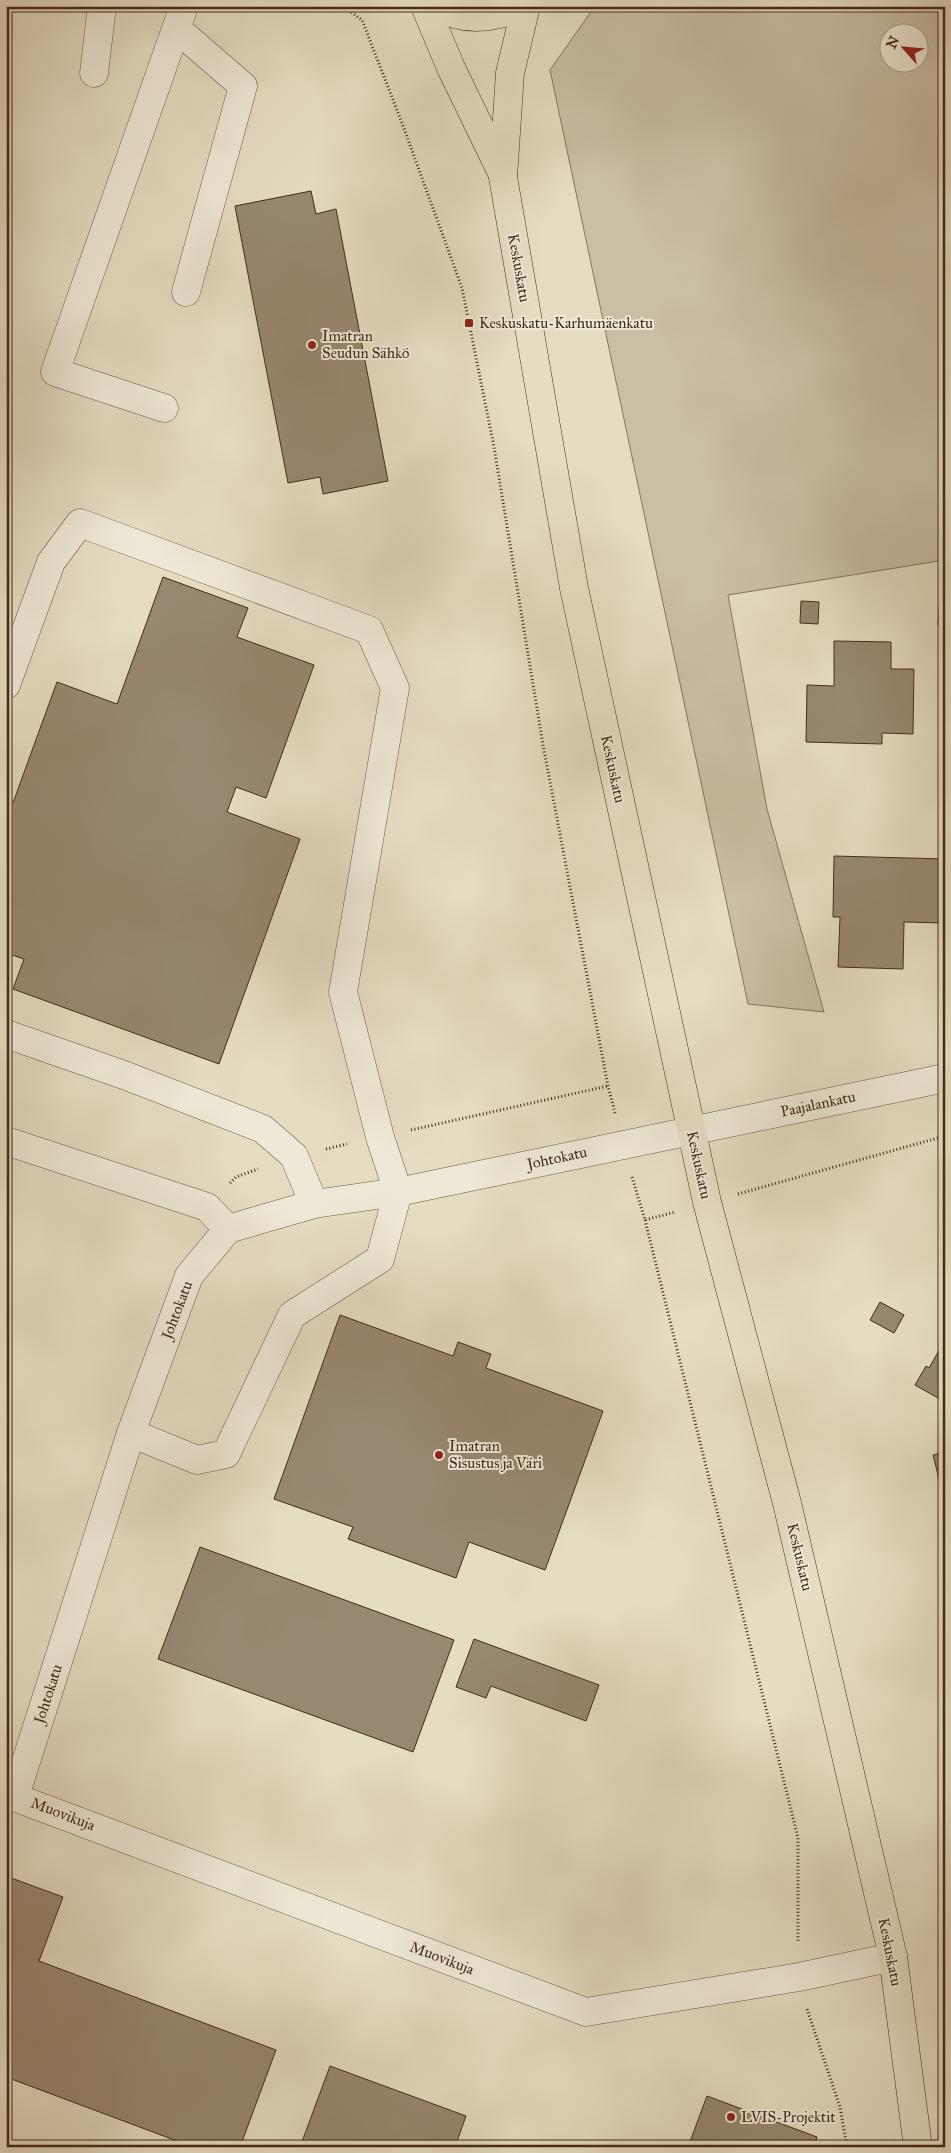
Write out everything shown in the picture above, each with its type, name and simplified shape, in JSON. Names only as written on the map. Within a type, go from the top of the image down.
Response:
[{"type":"main road","name":"Keskuskatu","points":[[425,6],[451,68],[504,177]]},
{"type":"main road","points":[[436,6],[445,12],[472,18],[500,16],[525,6]]},
{"type":"main road","name":"Keskuskatu","points":[[525,6],[510,73],[504,177],[574,588],[707,1202],[787,1503],[893,1957],[918,2147]]},
{"type":"street","points":[[94,73],[102,6]]},
{"type":"street","points":[[164,408],[55,372],[181,18],[243,86],[186,292]]},
{"type":"street","points":[[6,685],[51,562],[80,523],[369,630],[395,688],[343,992],[380,1137],[398,1192],[380,1258],[292,1315],[226,1454],[197,1460],[131,1433]]},
{"type":"street","points":[[6,1034],[124,1075],[263,1129],[294,1156],[314,1204]]},
{"type":"street","name":"Paajalankatu","points":[[691,1130],[945,1078]]},
{"type":"street","name":"Johtokatu","points":[[11,1795],[131,1433],[189,1276],[228,1229],[314,1204],[398,1192],[691,1130]]},
{"type":"street","points":[[6,1141],[207,1207],[228,1229]]},
{"type":"street","name":"Muovikuja","points":[[11,1795],[586,2012],[800,1977],[893,1957]]},
{"type":"path","points":[[644,1220],[798,1838],[796,1921],[800,1977],[806,2004],[840,2107],[847,2147]]},
{"type":"shaded area","points":[[595,6],[945,6],[945,560],[728,595],[767,809],[824,1012],[748,1004],[550,70]]},
{"type":"building","name":"Imatran Seudun Sähkö","points":[[311,191],[316,214],[336,209],[388,481],[323,494],[320,477],[288,483],[235,206]]},
{"type":"building","points":[[163,577],[248,608],[237,637],[314,665],[266,798],[236,787],[227,812],[300,839],[219,1064],[13,989],[24,959],[6,953],[6,822],[57,682],[117,704]]},
{"type":"building","points":[[801,601],[819,602],[818,624],[800,623]]},
{"type":"building","points":[[939,605],[945,605],[945,625],[938,625]]},
{"type":"building","points":[[834,641],[891,642],[891,669],[914,669],[913,734],[882,733],[882,744],[806,742],[807,685],[834,686]]},
{"type":"building","points":[[834,856],[945,859],[945,923],[904,922],[903,969],[838,967],[840,917],[833,917]]},
{"type":"building","points":[[880,1302],[904,1315],[894,1333],[870,1320]]},
{"type":"building","name":"Imatran Sisustus ja Väri","points":[[340,1315],[453,1356],[458,1342],[491,1354],[486,1368],[603,1411],[545,1570],[469,1542],[456,1578],[348,1539],[353,1527],[274,1499]]},
{"type":"building","points":[[945,1340],[945,1402],[915,1385],[926,1366],[929,1368]]},
{"type":"building","points":[[945,1452],[945,1503],[933,1455]]},
{"type":"building","points":[[200,1547],[454,1640],[413,1752],[158,1659]]},
{"type":"building","points":[[474,1639],[599,1685],[586,1721],[491,1686],[486,1698],[456,1687]]},
{"type":"building","points":[[6,1876],[63,1897],[39,1961],[276,2050],[240,2147],[193,2147],[6,2077]]},
{"type":"building","points":[[330,2066],[466,2116],[455,2147],[300,2147]]},
{"type":"building","name":"LVIS-Projektit","points":[[707,2096],[817,2137],[814,2147],[688,2147]]},
{"type":"place","name":"Keskuskatu-Karhumäenkatu","points":[[469,323]]},
{"type":"place","name":"Imatran Seudun Sähkö","points":[[312,345]]},
{"type":"place","name":"Imatran Sisustus ja Väri","points":[[439,1455]]},
{"type":"place","name":"LVIS-Projektit","points":[[731,2117]]}]
